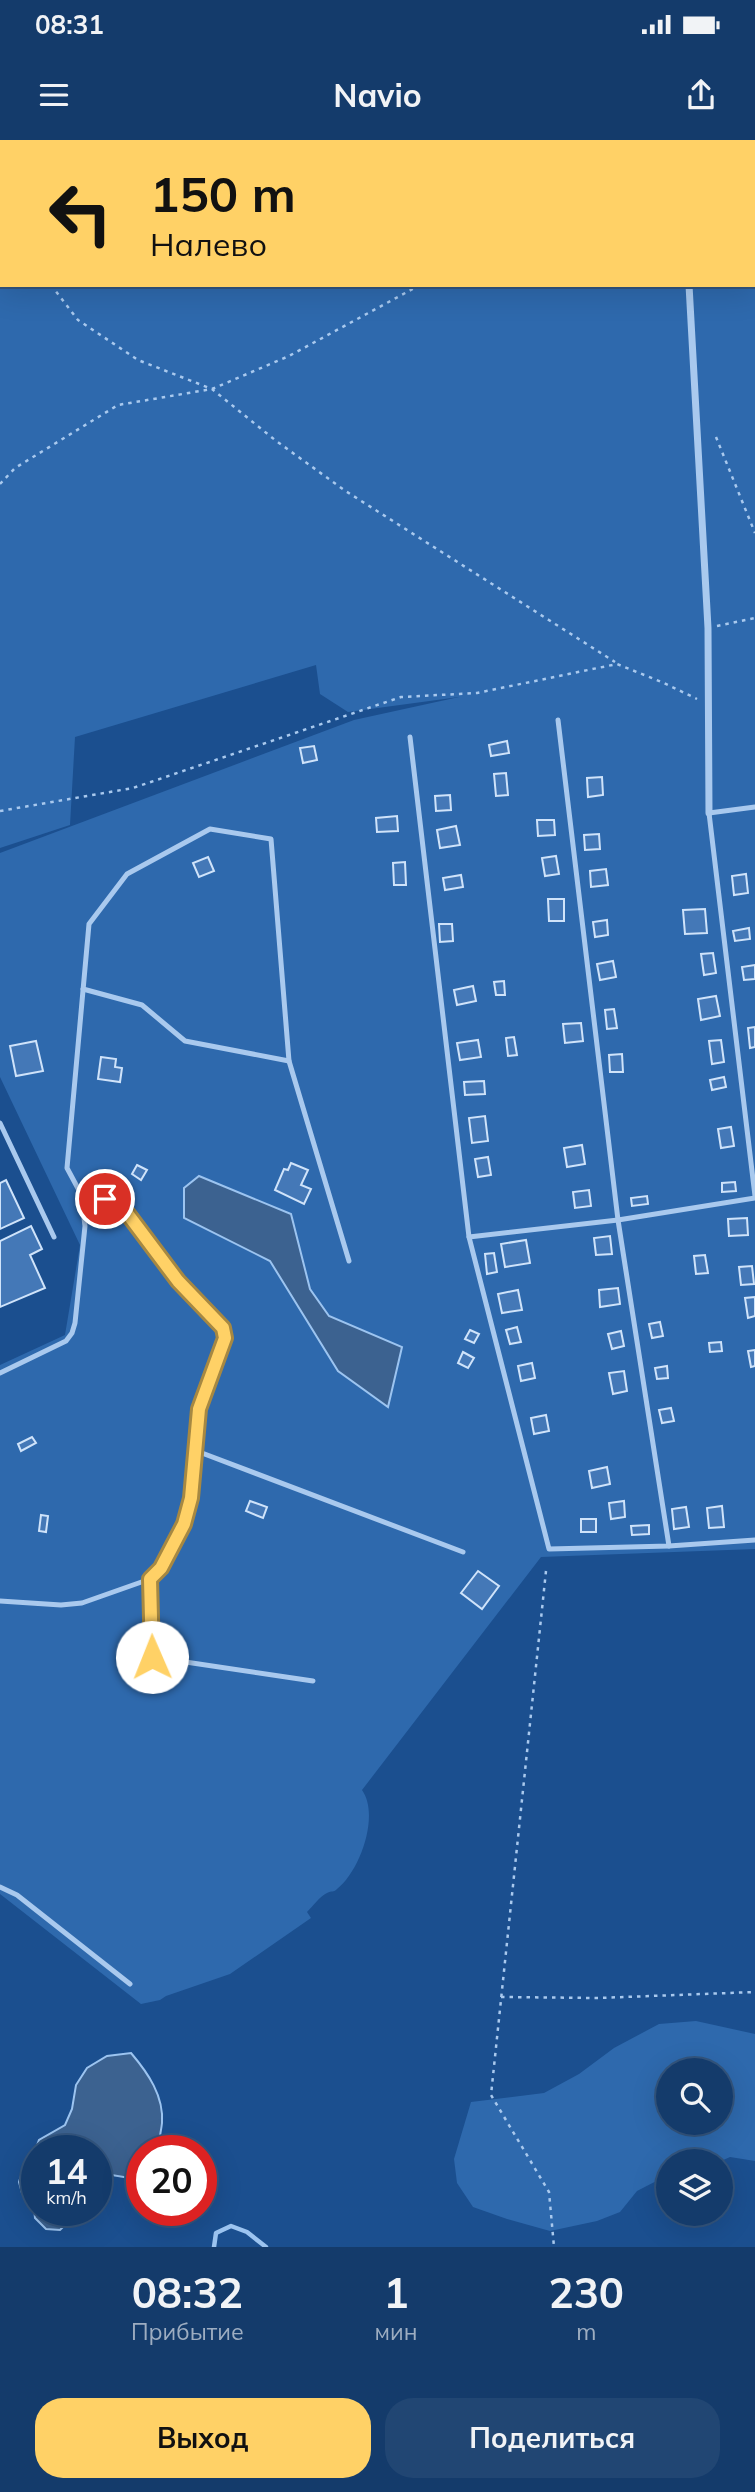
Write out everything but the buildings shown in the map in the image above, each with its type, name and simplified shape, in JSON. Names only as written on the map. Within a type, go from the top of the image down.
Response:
[{"type":"street","points":[[689,287],[708,628],[709,813]]},
{"type":"lane","points":[[558,720],[618,1220],[669,1546]]},
{"type":"lane","points":[[410,737],[469,1237],[549,1549],[669,1546],[755,1540]]},
{"type":"lane","points":[[469,1237],[618,1220],[755,1197],[709,813],[755,807]]},
{"type":"lane","points":[[0,1373],[66,1341],[72,1333],[85,1240],[85,1217],[81,1194],[67,1168],[89,924],[127,874],[210,829],[271,839],[289,1061],[349,1261]]},
{"type":"lane","points":[[83,989],[142,1005],[186,1041],[289,1061]]},
{"type":"lane","points":[[0,1123],[54,1237]]},
{"type":"lane","points":[[0,1601],[61,1605],[82,1603],[150,1579],[161,1568],[184,1524],[191,1498],[199,1409],[225,1338],[223,1328],[178,1281],[124,1209],[105,1199],[81,1194]]},
{"type":"lane","points":[[194,1450],[463,1552]]},
{"type":"lane","points":[[150,1579],[152,1657],[313,1681]]},
{"type":"lane","points":[[0,1887],[17,1895],[130,1984]]},
{"type":"path","points":[[53,287],[78,320],[138,360],[212,389],[275,440],[344,490],[617,664],[664,682],[708,705]]},
{"type":"path","points":[[0,484],[15,468],[118,405],[212,389],[289,356],[417,287]]},
{"type":"path","points":[[716,437],[755,533]]},
{"type":"path","points":[[708,628],[755,618]]},
{"type":"path","points":[[0,811],[133,788],[401,697],[477,693],[617,664]]},
{"type":"path","points":[[546,1571],[491,2095],[549,2192],[554,2247]]},
{"type":"path","points":[[501,1997],[598,1998],[755,1992]]},
{"type":"shaded area","points":[[0,287],[755,287],[755,1549],[541,1557],[362,1790],[369,1813],[368,1828],[360,1856],[345,1881],[317,1901],[307,1912],[311,1918],[230,1974],[160,2000],[141,2004],[0,1894],[0,1365],[65,1335],[80,1245],[0,1077],[0,853],[354,720],[459,697],[348,712],[320,694],[316,665],[75,737],[70,825],[0,848]]},
{"type":"shaded area","points":[[199,1176],[291,1214],[310,1289],[329,1316],[402,1347],[388,1407],[338,1371],[270,1261],[184,1218],[184,1188]]},
{"type":"shaded area","points":[[696,2021],[755,2034],[755,2161],[733,2157],[733,2149],[656,2149],[656,2181],[637,2191],[620,2212],[597,2221],[550,2231],[473,2207],[457,2183],[454,2159],[471,2102],[544,2093],[579,2074],[614,2048],[659,2024]]},
{"type":"shaded area","points":[[131,2053],[158,2094],[162,2113],[160,2135],[126,2135],[126,2177],[112,2175],[112,2135],[48,2135],[65,2125],[72,2109],[76,2085],[87,2068],[107,2056]]},
{"type":"shaded area","points":[[43,2226],[64,2226],[60,2230],[46,2229]]},
{"type":"waterway","points":[[214,2247],[216,2233],[231,2226],[247,2232],[266,2247]]},
{"type":"route","points":[[105,1199],[124,1209],[191,1297],[223,1328],[225,1338],[199,1409],[191,1498],[184,1524],[161,1568],[150,1579],[152,1657]]}]
